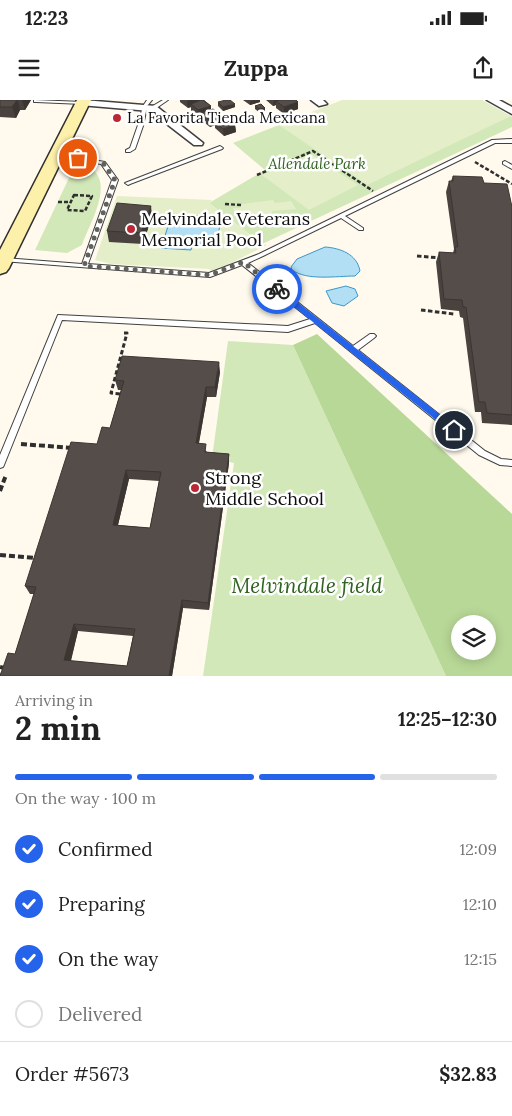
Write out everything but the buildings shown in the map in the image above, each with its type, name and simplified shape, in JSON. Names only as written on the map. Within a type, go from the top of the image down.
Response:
[{"type":"main road","points":[[1,263],[83,102]]},
{"type":"street","points":[[492,100],[512,111]]},
{"type":"street","points":[[83,102],[150,105],[198,143]]},
{"type":"lane","points":[[128,151],[132,149],[140,125],[150,105],[166,100]]},
{"type":"lane","points":[[36,102],[83,102]]},
{"type":"lane","points":[[1,263],[84,266],[210,275],[243,262],[341,216],[494,141],[512,141]]},
{"type":"lane","points":[[128,183],[220,148]]},
{"type":"lane","points":[[57,155],[103,163],[115,180],[84,266]]},
{"type":"lane","points":[[505,163],[512,167]]},
{"type":"lane","points":[[341,216],[361,228]]},
{"type":"lane","points":[[243,262],[482,453],[500,462],[512,462]]},
{"type":"lane","points":[[0,465],[60,317],[288,329],[316,320]]},
{"type":"lane","points":[[353,350],[372,336]]},
{"type":"path","points":[[257,175],[313,151],[373,191]]},
{"type":"path","points":[[475,162],[512,184]]},
{"type":"path","points":[[74,195],[92,196],[85,211],[67,210],[70,202],[74,195]]},
{"type":"path","points":[[58,202],[70,202]]},
{"type":"path","points":[[225,204],[241,205]]},
{"type":"path","points":[[417,256],[449,259]]},
{"type":"path","points":[[422,310],[454,314]]},
{"type":"path","points":[[118,333],[127,333],[111,393],[120,394]]},
{"type":"path","points":[[22,435],[18,444],[78,449]]},
{"type":"path","points":[[0,491],[9,467]]},
{"type":"path","points":[[0,555],[36,558]]},
{"type":"path","points":[[0,667],[4,668],[2,676]]},
{"type":"green space","name":"Allendale Park","points":[[343,100],[481,100],[512,117],[512,127],[262,244],[209,203],[265,170],[233,143]]},
{"type":"green space","points":[[343,100],[482,100],[511,116],[367,185],[279,125]]},
{"type":"green space","points":[[311,154],[358,185],[309,210],[262,175]]},
{"type":"green space","points":[[76,163],[90,168],[98,175],[101,185],[97,209],[82,245],[67,253],[35,250]]},
{"type":"green space","points":[[117,196],[212,200],[209,203],[262,244],[267,245],[213,272],[209,269],[111,264],[95,260]]},
{"type":"green space","points":[[273,200],[275,203],[291,201],[296,209],[272,211],[273,218],[261,221],[245,221],[244,215],[235,216],[233,208],[240,208],[242,204]]},
{"type":"green space","points":[[317,334],[512,514],[512,676],[446,676],[293,345]]},
{"type":"green space","name":"Melvindale field","points":[[228,341],[293,345],[446,676],[203,676],[234,463],[212,458]]},
{"type":"water","points":[[172,214],[201,216],[200,224],[220,225],[216,244],[193,243],[191,250],[161,248]]},
{"type":"water","points":[[325,247],[342,251],[352,256],[360,271],[355,276],[314,277],[292,270],[291,267],[297,259]]},
{"type":"water","points":[[346,286],[355,289],[358,296],[344,306],[332,303],[326,291]]},
{"type":"way so far","points":[[78,158],[103,163],[115,180],[84,266],[210,275],[243,262],[277,289]]},
{"type":"place","name":"La Favorita Tienda Mexicana","points":[[117,118]]},
{"type":"place","name":"Melvindale Veterans Memorial Pool","points":[[131,229]]},
{"type":"place","name":"Strong Middle School","points":[[195,488]]},
{"type":"route","points":[[277,289],[454,430]]}]
